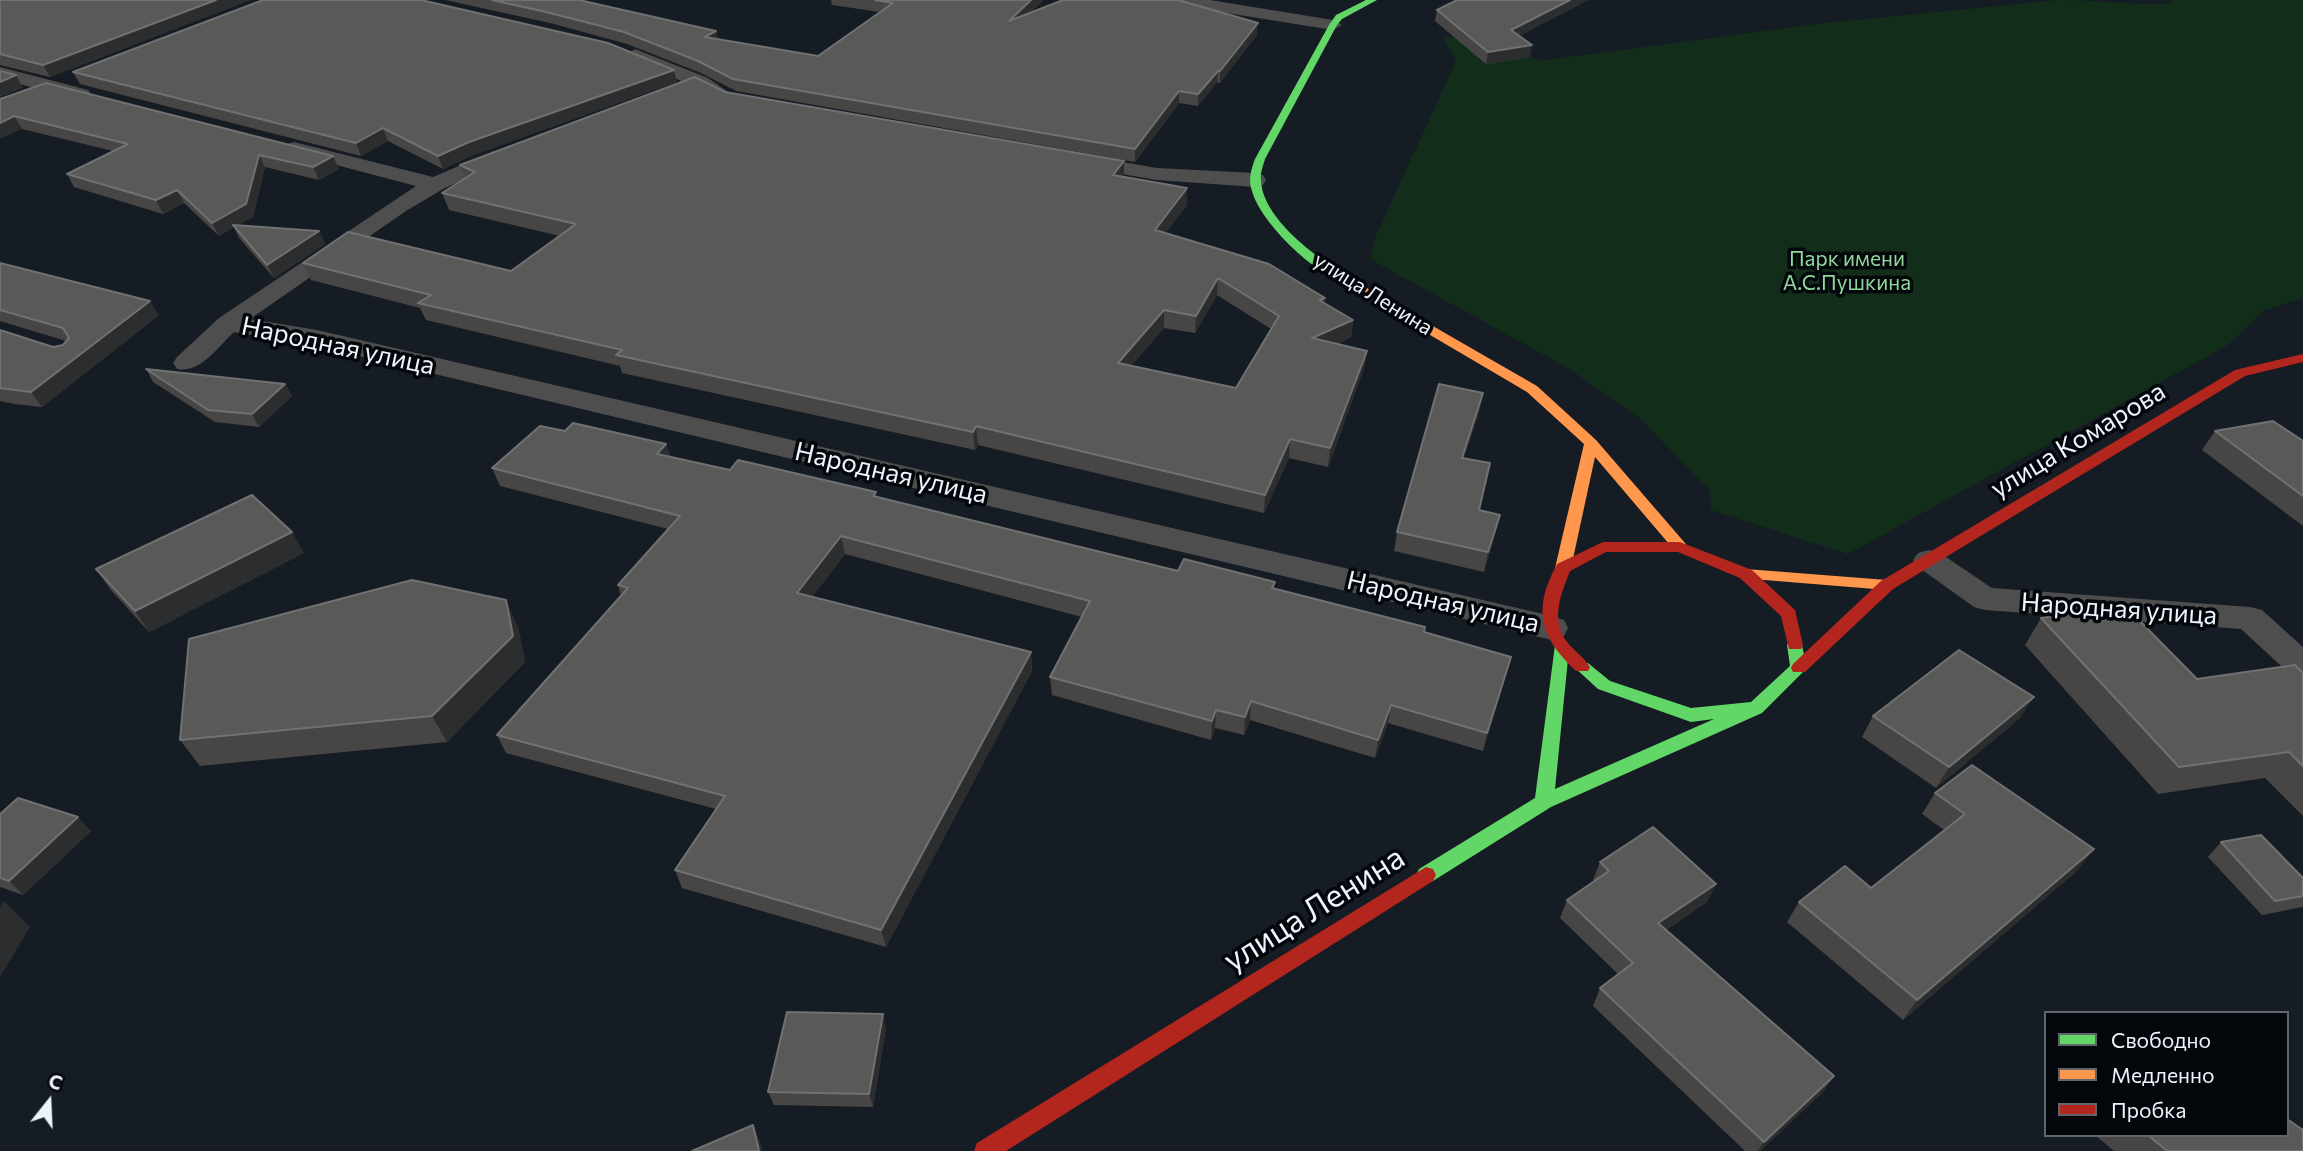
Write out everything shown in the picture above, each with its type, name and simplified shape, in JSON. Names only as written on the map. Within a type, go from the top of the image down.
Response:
[{"type":"street","points":[[1177,0],[1333,24]]},
{"type":"street","points":[[1065,158],[1157,174],[1255,180],[1260,159],[1278,122],[1333,24],[1339,17],[1373,0]]},
{"type":"street","points":[[618,48],[701,82],[729,99],[743,102]]},
{"type":"street","points":[[0,73],[104,100]]},
{"type":"street","points":[[25,96],[75,77]]},
{"type":"street","points":[[675,92],[701,82]]},
{"type":"street","points":[[276,144],[435,184]]},
{"type":"street","points":[[186,363],[228,323],[398,206],[435,184],[520,148]]},
{"type":"street","name":"улица Ленина","points":[[1255,180],[1259,197],[1272,219],[1324,268],[1532,388],[1591,443],[1680,547]]},
{"type":"street","name":"Народная улица","points":[[228,323],[344,344],[1556,638]]},
{"type":"street","name":"улица Комарова","points":[[1799,668],[1887,584],[2240,373],[2303,358]]},
{"type":"street","points":[[1591,443],[1563,568],[1548,608],[1556,638],[1544,803],[1756,708],[1799,668]]},
{"type":"street","name":"улица Ленина","points":[[1563,568],[1603,547],[1680,547],[1746,574],[1789,614],[1799,668]]},
{"type":"street","name":"Народная улица","points":[[1929,559],[1985,599],[2250,618],[2303,666]]},
{"type":"street","points":[[1746,574],[1887,584]]},
{"type":"street","points":[[1556,638],[1604,685],[1691,715],[1756,708]]},
{"type":"street","name":"улица Ленина","points":[[985,1151],[1544,803]]},
{"type":"green space","name":"Парк имени А.С.Пушкина","points":[[2059,0],[2144,4],[2173,3],[2172,0],[2303,0],[2303,298],[2263,311],[2228,345],[1848,554],[1711,510],[1710,491],[1641,419],[1568,368],[1370,259],[1376,236],[1456,61],[1443,38],[1498,33],[1538,61],[1825,23]]},
{"type":"building","points":[[0,0],[216,0],[43,65],[0,54]]},
{"type":"building","points":[[263,0],[421,0],[608,43],[674,70],[469,142],[438,156],[383,128],[356,143],[73,72]]},
{"type":"building","points":[[492,0],[579,0],[716,31],[705,37],[818,56],[893,3],[875,0],[1031,0],[1009,21],[1063,0],[1178,0],[1258,23],[1198,94],[1179,91],[1135,149],[733,79],[698,61],[624,32]]},
{"type":"building","points":[[1457,0],[1570,0],[1511,30],[1532,45],[1488,52],[1437,10]]},
{"type":"building","points":[[0,71],[16,75],[0,82]]},
{"type":"building","points":[[695,77],[725,92],[1124,161],[1113,175],[1187,188],[1155,230],[1269,264],[1325,298],[1319,300],[1353,320],[1312,338],[1367,351],[1330,448],[1290,439],[1265,495],[976,426],[973,432],[616,355],[622,350],[418,303],[431,295],[303,263],[348,232],[511,271],[576,224],[442,193],[475,172],[460,165]],"holes":[[[1218,278],[1279,316],[1236,388],[1118,363],[1164,310],[1196,316]]]},
{"type":"building","points":[[46,83],[333,156],[313,167],[259,155],[246,204],[212,223],[177,190],[156,200],[67,174],[128,144],[14,116],[0,123],[0,99]]},
{"type":"building","points":[[233,225],[319,231],[267,265]]},
{"type":"building","points":[[0,263],[150,301],[31,392],[0,388],[0,330],[53,347],[63,345],[69,338],[63,328],[0,310]]},
{"type":"building","points":[[146,369],[285,384],[252,414],[208,410]]},
{"type":"building","points":[[1439,384],[1483,393],[1462,458],[1490,463],[1479,510],[1500,515],[1488,552],[1397,532]]},
{"type":"building","points":[[2273,421],[2303,441],[2303,496],[2215,431]]},
{"type":"building","points":[[573,423],[666,444],[657,454],[730,470],[738,460],[876,492],[873,496],[1178,571],[1184,559],[1275,582],[1272,588],[1425,627],[1424,632],[1511,657],[1487,733],[1391,705],[1378,740],[1251,701],[1245,717],[1216,710],[1212,721],[1050,677],[1090,601],[841,536],[797,593],[1031,652],[881,930],[675,870],[725,796],[497,735],[628,588],[618,585],[680,516],[492,468],[540,426],[565,431]]},
{"type":"building","points":[[252,495],[292,532],[135,611],[96,569]]},
{"type":"building","points":[[412,580],[506,600],[513,636],[432,716],[180,740],[189,639]]},
{"type":"building","points":[[2126,607],[2197,679],[2295,665],[2303,673],[2303,766],[2289,752],[2179,767],[2041,618]]},
{"type":"building","points":[[1959,650],[2034,697],[1949,767],[1873,716]]},
{"type":"building","points":[[1972,765],[2094,849],[1917,1000],[1799,902],[1845,866],[1871,888],[1965,814],[1935,793]]},
{"type":"building","points":[[18,798],[78,817],[9,881],[0,878],[0,814]]},
{"type":"building","points":[[1653,827],[1716,884],[1658,923],[1834,1076],[1764,1142],[1600,988],[1633,963],[1567,900],[1609,871],[1600,862]]},
{"type":"building","points":[[2261,835],[2303,878],[2303,896],[2275,901],[2221,842]]},
{"type":"building","points":[[787,1012],[883,1014],[869,1094],[768,1092]]},
{"type":"building","points":[[2289,1120],[2303,1130],[2303,1151],[2167,1151],[2150,1137],[2289,1137]]},
{"type":"building","points":[[753,1125],[759,1151],[692,1151]]},
{"type":"traffic: fast","points":[[1339,276],[1314,259],[1274,221],[1264,207],[1255,178],[1260,159],[1333,25],[1339,17],[1373,0]]},
{"type":"traffic: fast","points":[[1426,875],[1544,802],[1756,708],[1799,668],[1795,645]]},
{"type":"traffic: fast","points":[[1544,802],[1561,649]]},
{"type":"traffic: fast","points":[[1582,667],[1604,685],[1691,715],[1756,708]]},
{"type":"traffic: slow","points":[[1339,276],[1532,389],[1591,443],[1680,547]]},
{"type":"traffic: slow","points":[[1563,568],[1591,443]]},
{"type":"traffic: slow","points":[[1746,574],[1887,585]]},
{"type":"traffic: jam","points":[[1799,668],[1887,585],[2240,373],[2303,358]]},
{"type":"traffic: jam","points":[[1582,667],[1568,654],[1553,632],[1550,622],[1552,598],[1563,568],[1603,547],[1680,547],[1746,574],[1789,614],[1795,645]]},
{"type":"traffic: jam","points":[[985,1151],[1426,875]]}]
